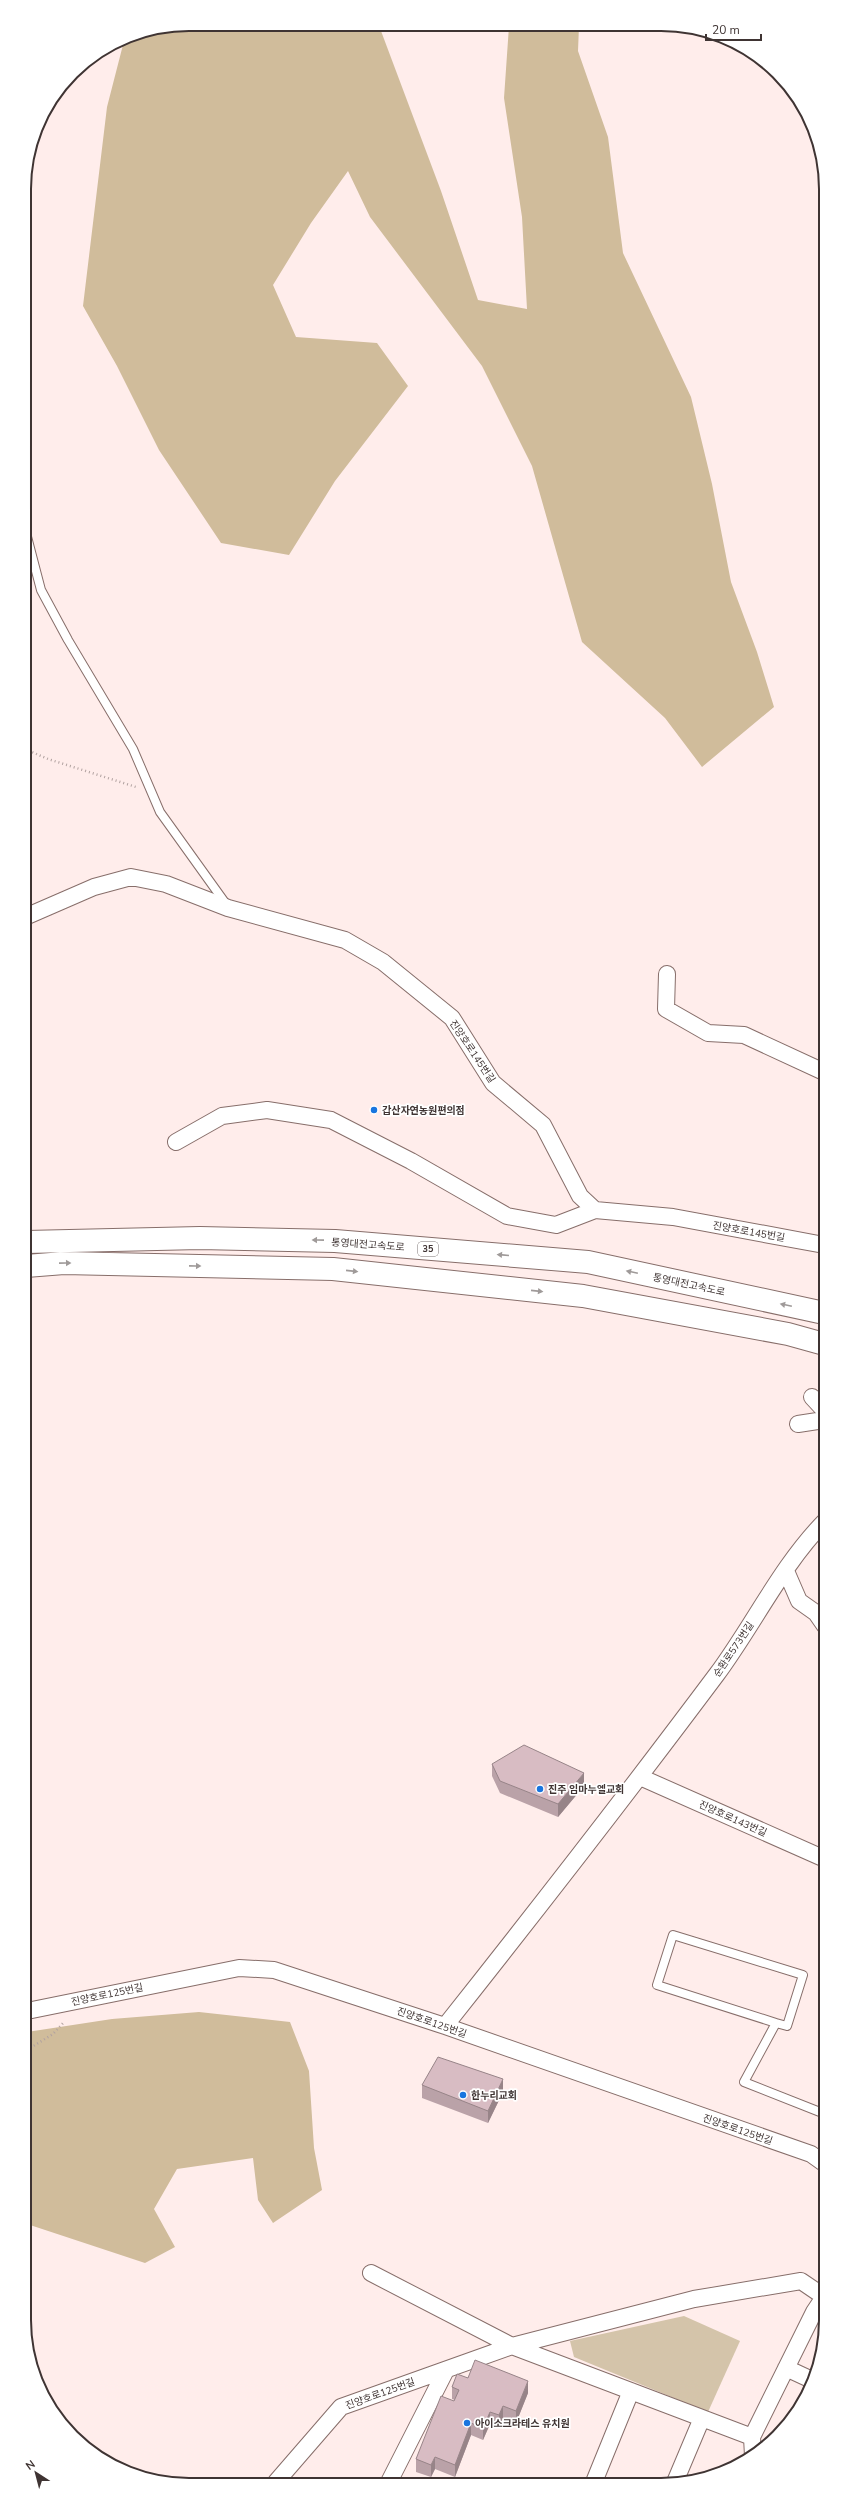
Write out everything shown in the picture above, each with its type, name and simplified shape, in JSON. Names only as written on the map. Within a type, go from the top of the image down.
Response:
[{"type":"highway","name":"통영대전고속도로","points":[[31,1242],[200,1238],[335,1241],[588,1262],[819,1313]]},
{"type":"highway","points":[[31,1266],[64,1263],[333,1269],[582,1296],[788,1334],[819,1343]]},
{"type":"street","name":"진양호로145번길","points":[[31,914],[94,887],[131,877],[166,884],[228,908],[345,940],[383,962],[452,1018],[493,1083],[543,1125],[580,1196],[595,1210],[673,1217],[819,1244]]},
{"type":"street","points":[[667,974],[666,1009],[708,1033],[744,1035],[819,1070]]},
{"type":"street","points":[[176,1142],[222,1116],[267,1110],[331,1120],[411,1161],[507,1216],[556,1225],[595,1210]]},
{"type":"street","points":[[812,1397],[819,1405]]},
{"type":"street","points":[[798,1424],[819,1421]]},
{"type":"street","name":"순환로573번길","points":[[446,2026],[640,1777],[727,1660],[806,1541],[819,1527]]},
{"type":"street","points":[[786,1571],[799,1601],[816,1613],[819,1617]]},
{"type":"street","name":"진양호로143번길","points":[[640,1777],[819,1857]]},
{"type":"street","name":"진양호로125번길","points":[[31,2010],[238,1968],[274,1970],[446,2026],[803,2152],[819,2161]]},
{"type":"street","points":[[372,2273],[512,2346],[752,2437]]},
{"type":"street","name":"진양호로125번길","points":[[279,2478],[341,2407],[512,2346],[694,2299],[801,2281],[819,2293]]},
{"type":"street","points":[[753,2448],[752,2437],[814,2312],[819,2305]]},
{"type":"street","points":[[786,2368],[808,2379]]},
{"type":"street","points":[[391,2478],[446,2370]]},
{"type":"street","points":[[596,2478],[631,2391]]},
{"type":"street","points":[[677,2478],[702,2418]]},
{"type":"lane","points":[[31,552],[41,590],[68,640],[133,749],[160,812],[228,908]]},
{"type":"lane","points":[[673,1935],[802,1974],[787,2026],[776,2022],[657,1985],[673,1935]]},
{"type":"lane","points":[[776,2022],[744,2082],[819,2112]]},
{"type":"path","points":[[31,752],[48,759],[151,793]]},
{"type":"path","points":[[31,2048],[53,2034],[68,2017],[78,2001]]},
{"type":"shaded area","points":[[178,31],[381,31],[441,191],[478,300],[527,309],[522,217],[504,98],[509,31],[579,31],[578,51],[608,137],[623,253],[691,397],[712,484],[731,582],[757,652],[774,707],[702,767],[665,718],[582,642],[532,466],[482,366],[370,217],[348,171],[311,223],[273,285],[296,337],[377,343],[408,386],[335,481],[289,555],[221,543],[159,450],[117,366],[83,306],[107,107],[123,45],[148,36]]},
{"type":"shaded area","points":[[199,2012],[290,2022],[309,2071],[314,2148],[322,2190],[273,2223],[258,2200],[253,2158],[177,2169],[154,2209],[175,2247],[145,2263],[31,2225],[31,2031],[112,2019]]},
{"type":"shaded area","points":[[684,2316],[740,2341],[708,2412],[574,2357],[570,2341]]},
{"type":"building","name":"진주 임마누엘교회","points":[[524,1745],[584,1773],[558,1804],[500,1781],[492,1764]]},
{"type":"building","points":[[438,2057],[503,2079],[488,2111],[422,2085]]},
{"type":"building","points":[[475,2360],[528,2381],[516,2411],[503,2406],[499,2415],[490,2412],[483,2428],[471,2423],[455,2465],[435,2457],[431,2465],[416,2459],[441,2396],[454,2401],[459,2390],[452,2387],[457,2374],[468,2378]]},
{"type":"place","name":"갑산자연농원편의점","points":[[374,1110]]},
{"type":"place","name":"진주 임마누엘교회","points":[[540,1789]]},
{"type":"place","name":"한누리교회","points":[[463,2095]]},
{"type":"place","name":"아이소크라테스 유치원","points":[[467,2423]]}]
